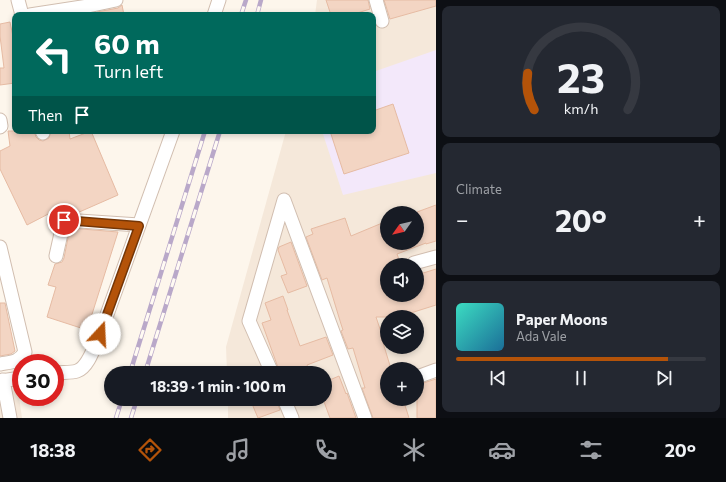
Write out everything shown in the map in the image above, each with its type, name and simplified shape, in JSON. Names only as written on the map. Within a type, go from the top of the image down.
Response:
[{"type":"street","points":[[18,0],[21,12]]},
{"type":"street","points":[[51,12],[94,6],[116,0]]},
{"type":"street","points":[[215,12],[219,0]]},
{"type":"street","points":[[376,0],[382,21]]},
{"type":"street","points":[[0,120],[0,128]]},
{"type":"street","points":[[64,373],[76,372],[83,368],[88,362],[100,334],[172,134]]},
{"type":"street","points":[[269,366],[249,321],[284,200],[365,418]]},
{"type":"street","points":[[56,256],[64,220],[139,226]]},
{"type":"street","points":[[0,247],[25,352],[21,358],[5,363],[8,379],[3,401],[10,418]]},
{"type":"street","points":[[424,260],[436,257]]},
{"type":"street","points":[[424,374],[436,370]]},
{"type":"street","points":[[287,406],[292,418]]},
{"type":"shaded area","points":[[317,0],[436,0],[436,418],[228,418],[228,406],[332,406],[332,366],[227,366],[226,347],[285,134],[376,134],[376,12],[315,12]]},
{"type":"shaded area","points":[[436,50],[436,173],[343,195],[323,134],[376,134],[376,71]]},
{"type":"shaded area","points":[[12,391],[12,406],[20,406],[22,418],[0,418],[0,392]]},
{"type":"building","points":[[326,0],[368,0],[370,9],[360,12],[330,12]]},
{"type":"building","points":[[384,0],[436,0],[436,6],[390,19]]},
{"type":"building","points":[[122,5],[123,12],[97,12],[118,8]]},
{"type":"building","points":[[10,22],[12,32],[12,83],[0,85],[0,68],[4,68],[0,24]]},
{"type":"building","points":[[393,104],[409,153],[344,174],[331,134],[376,134],[376,110]]},
{"type":"building","points":[[8,131],[12,131],[12,134],[35,134],[39,140],[43,141],[49,138],[50,134],[69,134],[70,139],[83,134],[92,134],[118,195],[77,213],[71,211],[58,215],[56,210],[27,225],[0,169],[0,151],[10,146]]},
{"type":"building","points":[[436,205],[436,241],[426,244],[424,244],[424,209]]},
{"type":"building","points":[[345,218],[351,236],[380,224],[380,250],[408,250],[397,254],[398,258],[380,258],[380,302],[424,302],[424,273],[436,269],[436,305],[420,310],[380,310],[380,317],[376,317],[380,329],[380,354],[386,354],[389,362],[380,362],[380,406],[405,406],[409,418],[373,418],[362,388],[365,388],[353,348],[348,349],[341,331],[343,330],[327,278],[322,280],[306,237],[313,234],[311,229]]},
{"type":"building","points":[[70,228],[118,232],[87,330],[47,317],[56,287],[48,285],[55,264],[62,262],[64,258]]},
{"type":"building","points":[[291,242],[307,286],[288,293],[281,276],[287,274],[278,250],[279,247]]},
{"type":"building","points":[[283,296],[300,346],[326,337],[333,355],[307,366],[277,366],[262,323],[271,320],[265,303]]},
{"type":"building","points":[[0,303],[5,303],[15,351],[11,354],[0,356]]},
{"type":"building","points":[[339,376],[356,418],[330,418],[326,406],[332,406],[332,379]]},
{"type":"building","points":[[436,379],[436,418],[417,418],[417,406],[424,406],[424,383]]},
{"type":"building","points":[[253,406],[279,406],[280,410],[258,418]]},
{"type":"railway","points":[[242,12],[246,0]]},
{"type":"railway","points":[[258,12],[261,0]]},
{"type":"railway","points":[[132,366],[204,134]]},
{"type":"railway","points":[[147,366],[219,134]]},
{"type":"railway","points":[[116,418],[120,406]]},
{"type":"railway","points":[[131,418],[135,406]]},
{"type":"route","points":[[64,220],[139,226],[100,334]]}]
